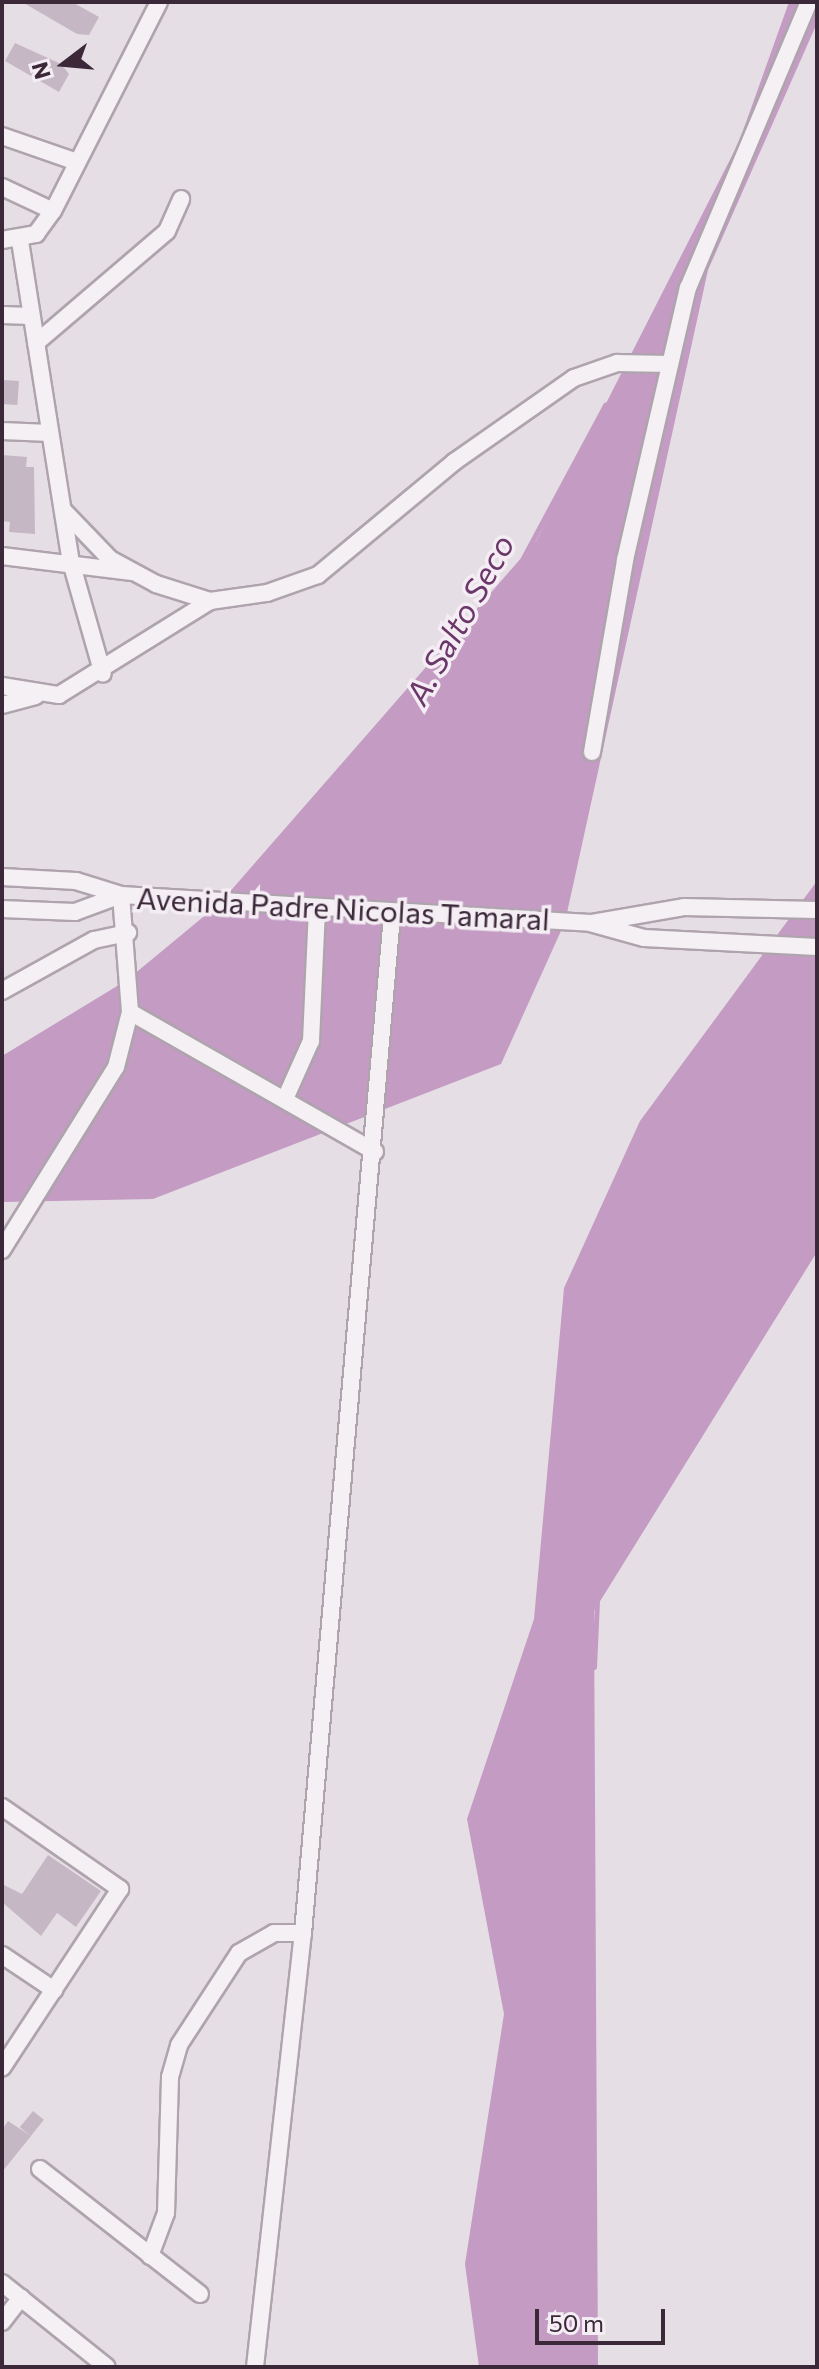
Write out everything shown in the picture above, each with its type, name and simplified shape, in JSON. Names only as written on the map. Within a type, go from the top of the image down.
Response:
[{"type":"street","points":[[2,240],[20,241],[36,234],[53,211],[159,2]]},
{"type":"street","points":[[592,752],[625,560],[670,364],[708,229],[809,2]]},
{"type":"street","points":[[2,136],[77,162]]},
{"type":"street","points":[[2,187],[53,211]]},
{"type":"street","points":[[36,343],[167,231],[181,199]]},
{"type":"street","points":[[20,241],[71,562],[103,674]]},
{"type":"street","points":[[2,315],[31,316]]},
{"type":"street","points":[[2,705],[38,696],[59,695],[103,674],[210,601],[267,593],[318,575],[454,462],[574,378],[617,363],[670,364]]},
{"type":"street","points":[[2,431],[50,433]]},
{"type":"street","points":[[64,511],[87,539],[133,572]]},
{"type":"street","points":[[2,556],[71,562],[133,572],[210,601]]},
{"type":"street","points":[[2,686],[38,696]]},
{"type":"street","name":"Avenida Padre Nicolas Tamaral","points":[[2,877],[76,881],[121,895],[392,916],[590,923],[684,907],[817,910]]},
{"type":"street","points":[[2,1250],[116,1067],[130,1012],[128,933],[121,895]]},
{"type":"street","name":"Avenida Padre Nicolas Tamaral","points":[[2,909],[75,912],[121,895]]},
{"type":"street","points":[[285,1099],[311,1041],[317,911]]},
{"type":"street","points":[[255,2367],[303,1933],[375,1152],[392,916]]},
{"type":"street","name":"Avenida Padre Nicolas Tamaral","points":[[590,923],[644,938],[817,947]]},
{"type":"street","points":[[2,991],[94,940],[128,933]]},
{"type":"street","points":[[130,1012],[375,1152]]},
{"type":"street","points":[[2,1807],[120,1889],[2,2068]]},
{"type":"street","points":[[150,2256],[166,2213],[170,2077],[179,2045],[239,1953],[274,1933],[303,1933]]},
{"type":"street","points":[[2,1955],[54,1990]]},
{"type":"street","points":[[40,2169],[200,2294]]},
{"type":"street","points":[[2,2283],[107,2367]]},
{"type":"street","points":[[2,2322],[21,2298]]},
{"type":"shaded area","points":[[789,2],[817,2],[817,23],[708,270],[565,922],[501,1064],[153,1199],[2,1202],[2,1056],[127,980],[220,903],[536,541],[739,142]]},
{"type":"shaded area","points":[[817,881],[817,1252],[594,1611],[598,2367],[479,2367],[465,2264],[504,2014],[467,1819],[534,1619],[564,1288],[640,1121]]},
{"type":"building","points":[[22,2],[72,2],[99,17],[89,35],[77,34]]},
{"type":"building","points":[[15,43],[61,64],[69,74],[59,92],[5,61]]},
{"type":"building","points":[[3,380],[19,381],[17,405],[2,404]]},
{"type":"building","points":[[2,455],[27,457],[26,467],[34,467],[35,534],[9,532],[10,522],[2,521]]},
{"type":"building","points":[[48,1855],[101,1891],[76,1927],[57,1913],[41,1936],[2,1902],[2,1884],[22,1894]]},
{"type":"building","points":[[33,2111],[44,2120],[31,2136],[20,2127]]},
{"type":"building","points":[[8,2121],[31,2136],[2,2172],[2,2130]]},
{"type":"waterway","name":"A. Salto Seco","points":[[523,558],[605,405]]},
{"type":"waterway","points":[[594,1667],[597,1601]]}]
